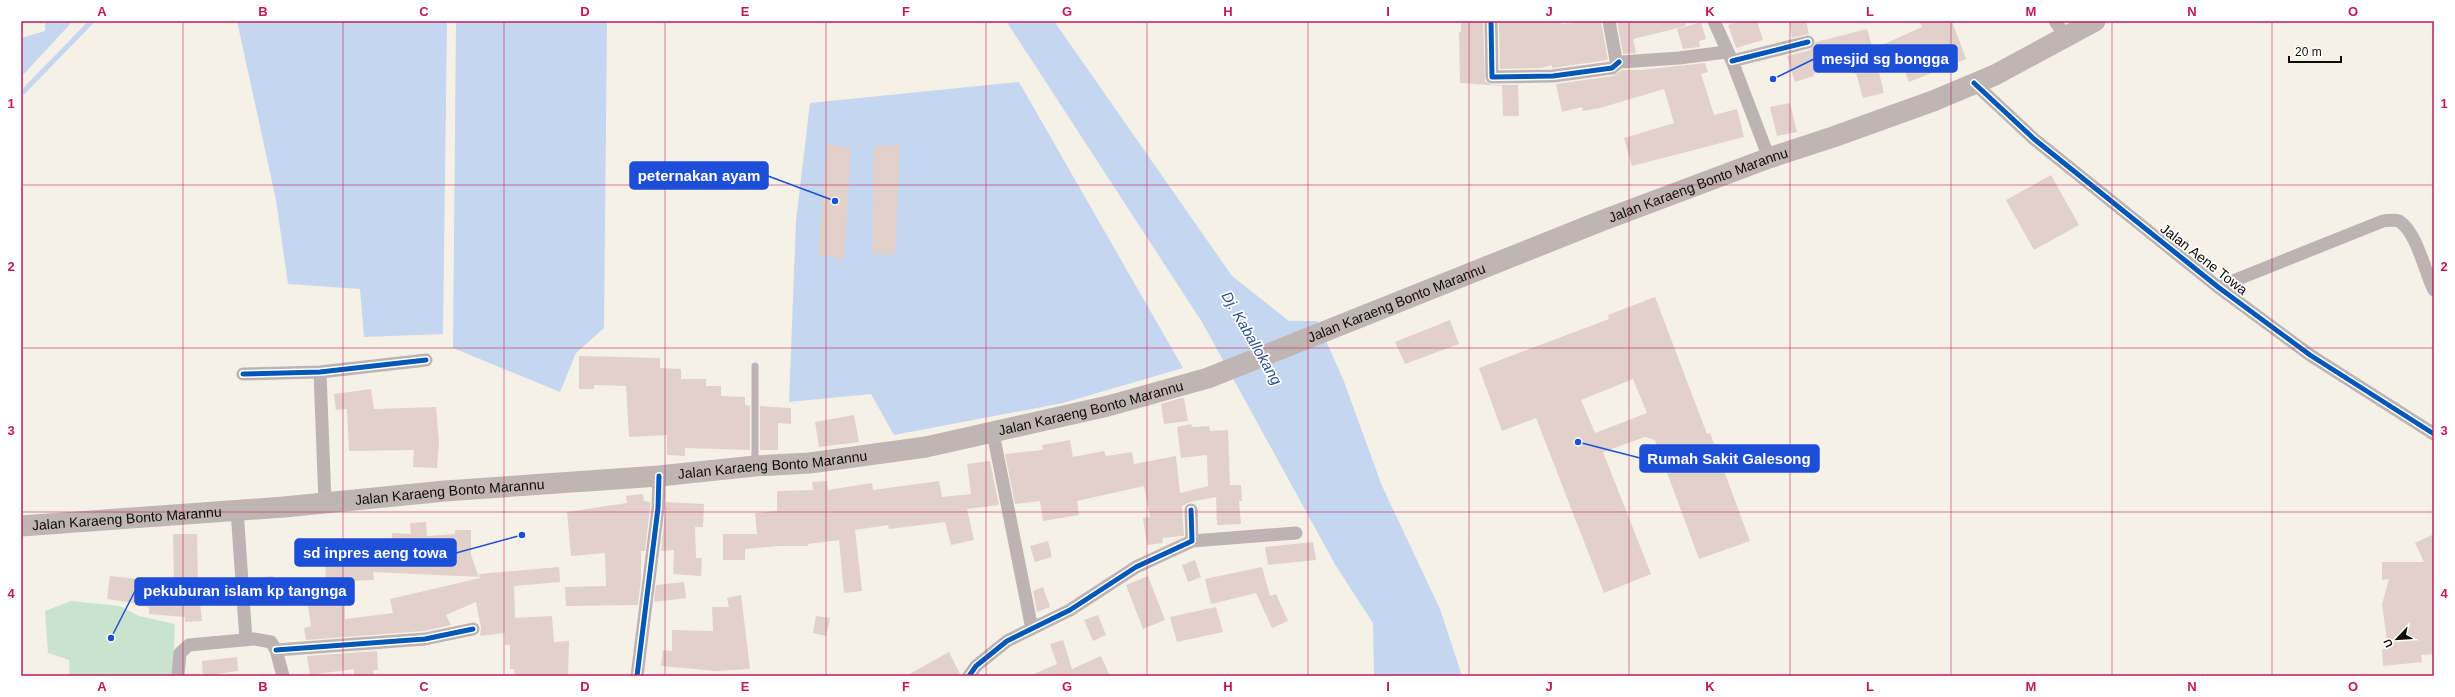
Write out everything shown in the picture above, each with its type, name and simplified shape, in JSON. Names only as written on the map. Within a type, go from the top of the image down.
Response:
[{"type":"main road","name":"Jalan Karaeng Bonto Marannu","points":[[21,526],[325,503],[445,491],[659,476],[755,466],[826,462],[926,447],[1134,400],[1199,382],[1601,221],[1769,158],[1852,130],[1974,83],[2060,29],[2095,21]]},
{"type":"street","points":[[1491,21],[1492,77],[1561,75],[1612,68],[1619,62],[1729,56],[1808,42]]},
{"type":"street","points":[[1609,21],[1616,60],[1619,62]]},
{"type":"street","points":[[1714,21],[1769,158]]},
{"type":"street","name":"Jalan Aene Towa","points":[[1974,83],[2034,139],[2218,287],[2310,355],[2434,434]]},
{"type":"street","points":[[2218,287],[2384,221],[2392,220],[2398,221],[2404,226],[2418,249],[2434,290]]},
{"type":"street","points":[[243,374],[320,372],[426,360]]},
{"type":"street","points":[[320,372],[325,503]]},
{"type":"street","points":[[993,433],[1032,629]]},
{"type":"street","points":[[637,676],[658,508],[659,476]]},
{"type":"street","points":[[237,510],[246,640]]},
{"type":"street","points":[[1191,510],[1192,541]]},
{"type":"street","points":[[969,676],[976,666],[989,654],[1007,641],[1070,610],[1136,567],[1192,541],[1296,533]]},
{"type":"street","points":[[276,650],[425,639],[473,629]]},
{"type":"street","points":[[178,676],[180,653],[188,645],[246,640],[271,642],[276,650],[283,676]]},
{"type":"lane","points":[[755,366],[755,466]]},
{"type":"green space","points":[[71,601],[120,606],[139,616],[175,624],[173,676],[70,676],[69,660],[48,653],[45,611]]},
{"type":"water","points":[[45,21],[73,21],[21,77],[21,38],[45,31]]},
{"type":"water","points":[[237,21],[447,21],[443,334],[364,337],[360,289],[288,284],[276,200]]},
{"type":"water","points":[[456,21],[607,21],[604,328],[576,353],[560,392],[453,348]]},
{"type":"water","name":"Dj. Kaballokang","points":[[1006,21],[1054,21],[1232,276],[1289,321],[1317,321],[1343,379],[1382,486],[1440,609],[1462,676],[1374,676],[1373,623],[1336,566],[1202,322]]},
{"type":"water","points":[[1019,82],[1183,368],[1063,403],[894,435],[871,394],[789,402],[796,221],[810,103]]},
{"type":"building","points":[[1461,21],[1483,21],[1485,81],[1492,85],[1518,85],[1519,116],[1503,116],[1502,86],[1460,83],[1459,32],[1461,32]]},
{"type":"building","points":[[1499,21],[1561,21],[1561,24],[1601,21],[1608,60],[1552,68],[1552,65],[1541,68],[1500,69]]},
{"type":"building","points":[[1617,21],[1685,21],[1686,26],[1633,39],[1636,53],[1623,54]]},
{"type":"building","points":[[1741,21],[1757,21],[1763,40],[1736,48],[1728,25]]},
{"type":"building","points":[[1789,21],[1806,21],[1809,34],[1792,38]]},
{"type":"building","points":[[1919,21],[1952,21],[1966,59],[1909,82],[1902,63],[1879,73],[1884,93],[1863,98],[1856,73],[1853,74],[1851,64],[1813,74],[1814,76],[1795,82],[1787,56],[1810,50],[1816,42],[1867,29],[1873,49],[1922,27]]},
{"type":"building","points":[[1701,22],[1706,39],[1699,41],[1700,47],[1683,49],[1677,29]]},
{"type":"building","points":[[1705,63],[1708,72],[1701,74],[1714,115],[1737,109],[1744,137],[1632,166],[1624,138],[1674,123],[1664,89],[1600,108],[1583,111],[1582,107],[1562,112],[1556,84],[1613,76],[1622,70],[1640,70]]},
{"type":"building","points":[[1790,103],[1797,132],[1777,136],[1770,107]]},
{"type":"building","points":[[827,144],[851,148],[844,260],[818,254]]},
{"type":"building","points":[[900,145],[895,255],[872,254],[874,146]]},
{"type":"building","points":[[2051,175],[2079,225],[2034,250],[2006,200]]},
{"type":"building","points":[[1655,297],[1707,434],[1710,433],[1750,541],[1699,559],[1655,440],[1645,437],[1603,452],[1651,574],[1604,593],[1536,418],[1502,431],[1479,368],[1609,319],[1608,315]],"holes":[[[1633,379],[1647,413],[1595,433],[1581,400]]]},
{"type":"building","points":[[1450,320],[1459,344],[1405,364],[1395,342]]},
{"type":"building","points":[[579,356],[660,358],[660,368],[681,369],[681,379],[706,379],[706,386],[721,386],[721,396],[745,397],[745,405],[750,406],[750,450],[685,448],[685,456],[667,455],[667,435],[629,437],[626,386],[594,385],[594,389],[579,389]]},
{"type":"building","points":[[371,389],[374,409],[436,407],[439,443],[437,468],[413,467],[414,450],[349,451],[347,409],[336,410],[334,394]]},
{"type":"building","points":[[1184,398],[1188,421],[1164,424],[1161,404]]},
{"type":"building","points":[[760,406],[791,408],[791,424],[778,423],[778,450],[760,450]]},
{"type":"building","points":[[854,415],[859,442],[819,447],[815,422]]},
{"type":"building","points":[[1191,424],[1192,427],[1209,426],[1210,431],[1228,430],[1230,485],[1241,485],[1242,501],[1239,501],[1241,524],[1217,525],[1216,497],[1190,502],[1182,506],[1184,536],[1162,538],[1163,543],[1147,545],[1143,518],[1150,517],[1144,486],[1077,501],[1079,515],[1043,521],[1040,501],[1015,504],[1005,454],[1043,450],[1042,445],[1070,440],[1073,457],[1104,451],[1106,456],[1132,452],[1134,464],[1176,456],[1180,493],[1208,486],[1207,455],[1181,458],[1177,427]]},
{"type":"building","points":[[990,461],[999,505],[967,509],[974,540],[951,545],[945,522],[889,529],[888,525],[855,530],[862,591],[844,593],[839,540],[808,544],[808,546],[779,546],[745,549],[745,560],[723,560],[723,534],[757,534],[755,513],[777,511],[777,491],[813,490],[812,482],[827,481],[828,490],[872,483],[873,490],[939,481],[942,497],[971,494],[967,464]]},
{"type":"building","points":[[643,494],[644,501],[650,502],[650,507],[645,551],[641,551],[641,578],[638,605],[566,606],[565,587],[606,586],[605,553],[571,556],[567,512],[627,503],[626,496]]},
{"type":"building","points":[[666,502],[704,504],[703,527],[695,527],[696,558],[702,558],[701,576],[673,574],[674,550],[661,551]]},
{"type":"building","points":[[426,522],[427,536],[455,534],[455,530],[471,530],[471,555],[479,577],[373,572],[374,580],[345,581],[345,619],[393,613],[390,599],[480,578],[479,574],[559,567],[560,582],[514,586],[515,618],[552,616],[554,642],[569,641],[568,676],[515,676],[514,669],[510,669],[510,645],[505,645],[505,633],[480,636],[481,628],[476,602],[446,615],[451,625],[424,631],[306,640],[304,628],[311,626],[307,600],[252,605],[251,578],[273,576],[273,587],[326,583],[325,559],[359,557],[359,551],[391,550],[392,533],[411,534],[410,523]]},
{"type":"building","points":[[173,534],[197,534],[198,582],[202,621],[185,622],[185,617],[149,614],[149,607],[134,605],[135,603],[107,599],[110,576],[174,583]]},
{"type":"building","points":[[2434,534],[2434,654],[2421,655],[2422,662],[2383,666],[2382,649],[2388,648],[2382,604],[2389,579],[2382,580],[2382,562],[2424,562],[2415,543]]},
{"type":"building","points":[[1048,541],[1052,557],[1035,562],[1030,546]]},
{"type":"building","points":[[1313,542],[1316,560],[1268,565],[1265,547]]},
{"type":"building","points":[[1195,560],[1201,577],[1188,582],[1182,565]]},
{"type":"building","points":[[1262,567],[1270,596],[1276,594],[1288,621],[1272,628],[1256,593],[1211,604],[1205,579]]},
{"type":"building","points":[[1148,576],[1165,620],[1143,629],[1126,585]]},
{"type":"building","points":[[684,582],[686,598],[654,602],[656,585]]},
{"type":"building","points":[[1043,587],[1050,607],[1037,612],[1033,591]]},
{"type":"building","points":[[741,595],[750,669],[716,671],[661,666],[663,650],[672,651],[672,630],[713,631],[712,607],[729,607],[727,598]]},
{"type":"building","points":[[1216,607],[1223,632],[1177,642],[1170,617]]},
{"type":"building","points":[[1098,615],[1106,635],[1093,641],[1084,620]]},
{"type":"building","points":[[816,616],[830,618],[826,636],[813,633]]},
{"type":"building","points":[[1063,640],[1072,669],[1101,656],[1110,676],[1029,676],[1057,664],[1050,644]]},
{"type":"building","points":[[377,651],[378,670],[373,670],[374,676],[354,676],[354,669],[310,675],[307,656]]},
{"type":"building","points":[[949,652],[961,676],[906,676]]},
{"type":"building","points":[[237,657],[238,671],[203,676],[202,661]]},
{"type":"waterway","points":[[21,94],[92,21]]},
{"type":"cycle path","points":[[1491,21],[1492,77],[1553,76],[1612,68],[1619,62]]},
{"type":"cycle path","points":[[1732,61],[1808,42]]},
{"type":"cycle path","points":[[1974,83],[2034,139],[2218,287],[2310,355],[2434,434]]},
{"type":"cycle path","points":[[243,374],[320,372],[426,360]]},
{"type":"cycle path","points":[[637,676],[658,508],[659,476]]},
{"type":"cycle path","points":[[969,676],[976,666],[1007,641],[1070,610],[1136,567],[1192,541],[1191,510]]},
{"type":"cycle path","points":[[276,650],[425,639],[473,629]]},
{"type":"place","name":"mesjid sg bongga","points":[[1773,79]]},
{"type":"place","name":"peternakan ayam","points":[[835,201]]},
{"type":"place","name":"Rumah Sakit Galesong","points":[[1578,442]]},
{"type":"place","name":"sd inpres aeng towa","points":[[522,535]]},
{"type":"place","name":"pekuburan islam kp tangnga","points":[[111,638]]}]
